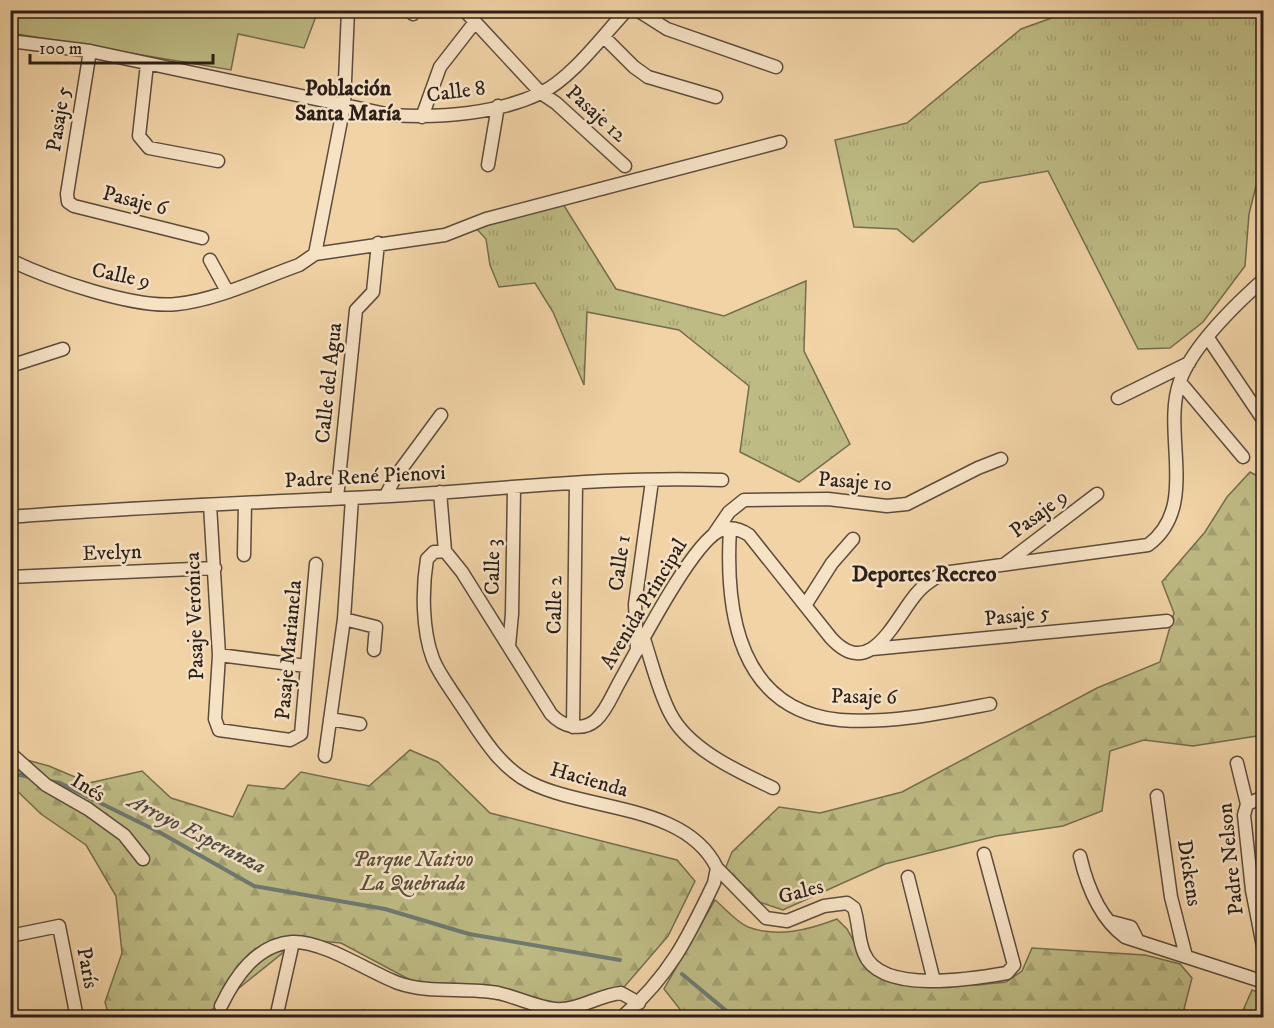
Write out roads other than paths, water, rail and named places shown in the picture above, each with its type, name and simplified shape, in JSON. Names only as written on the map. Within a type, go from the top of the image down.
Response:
[{"type":"street","points":[[315,254],[344,105],[348,10]]},
{"type":"street","points":[[464,10],[541,93]]},
{"type":"street","name":"Calle 8","points":[[10,41],[90,51],[392,115],[422,117],[498,106],[541,93],[559,80],[604,37],[627,10]]},
{"type":"street","points":[[637,10],[667,29],[776,67]]},
{"type":"street","points":[[422,117],[440,67],[475,22]]},
{"type":"street","points":[[604,37],[634,67],[648,77],[716,97]]},
{"type":"street","name":"Pasaje 5","points":[[67,194],[90,51]]},
{"type":"street","points":[[147,64],[139,130],[141,141],[149,148],[218,161]]},
{"type":"street","name":"Pasaje 12","points":[[541,93],[625,166]]},
{"type":"street","points":[[488,165],[498,106]]},
{"type":"street","name":"Calle 9","points":[[10,260],[68,285],[146,302],[177,304],[227,291],[299,265],[315,254],[444,235],[486,219],[780,142]]},
{"type":"street","name":"Pasaje 6","points":[[67,194],[68,202],[74,206],[202,238]]},
{"type":"street","name":"Calle del Agua","points":[[337,498],[356,310],[373,292],[378,243]]},
{"type":"street","points":[[210,260],[227,291]]},
{"type":"street","points":[[730,529],[744,531],[754,540],[836,644],[857,652],[871,649],[884,641],[914,597],[934,578],[953,570],[1126,550],[1148,545],[1155,540],[1170,519],[1175,499],[1173,419],[1180,382],[1189,363],[1236,303],[1263,279]]},
{"type":"street","points":[[1208,338],[1263,421]]},
{"type":"street","points":[[10,366],[63,349]]},
{"type":"street","points":[[1118,398],[1189,363]]},
{"type":"street","points":[[1180,382],[1243,457]]},
{"type":"street","points":[[386,495],[396,476],[441,415]]},
{"type":"street","name":"Pasaje 10","points":[[714,534],[729,512],[744,500],[828,499],[887,506],[908,504],[978,468],[1001,459]]},
{"type":"street","name":"Padre René Pienovi","points":[[10,517],[576,483],[722,480]]},
{"type":"street","name":"Calle 1","points":[[637,651],[635,604],[652,481]]},
{"type":"street","name":"Calle 2","points":[[573,727],[576,483]]},
{"type":"street","name":"Calle 3","points":[[509,646],[512,614],[514,488]]},
{"type":"street","points":[[440,492],[445,551],[509,646],[551,714],[561,723],[573,727]]},
{"type":"street","name":"Pasaje 9","points":[[1004,564],[1097,494]]},
{"type":"street","points":[[325,756],[344,619],[352,498]]},
{"type":"street","points":[[244,555],[245,503]]},
{"type":"street","name":"Pasaje Verónica","points":[[210,505],[219,655],[217,727],[222,732],[290,740],[298,738]]},
{"type":"street","name":"Pasaje 6","points":[[730,529],[728,560],[737,636],[757,674],[788,703],[828,718],[856,720],[897,718],[990,704]]},
{"type":"street","name":"Avenida Principal","points":[[573,727],[589,724],[598,718],[695,555],[714,534],[730,529]]},
{"type":"street","points":[[806,604],[832,563],[853,539]]},
{"type":"street","name":"Hacienda","points":[[445,551],[434,552],[427,559],[427,638],[433,659],[444,680],[486,744],[510,769],[531,783],[639,814],[685,832],[701,844],[717,868]]},
{"type":"street","name":"Pasaje Marianela","points":[[298,738],[301,730],[316,564]]},
{"type":"street","name":"Evelyn","points":[[10,577],[215,568]]},
{"type":"street","points":[[344,619],[376,627],[374,650]]},
{"type":"street","name":"Pasaje 5","points":[[871,649],[1167,621]]},
{"type":"street","points":[[644,639],[670,714],[685,734],[731,766],[773,788]]},
{"type":"street","points":[[219,655],[306,666]]},
{"type":"street","points":[[330,719],[360,724]]},
{"type":"street","name":"Inés","points":[[13,755],[46,785],[88,809],[124,835],[142,859]]},
{"type":"street","name":"Padre Nelson","points":[[1237,764],[1247,804],[1245,815],[1252,890],[1263,951]]},
{"type":"street","name":"Dickens","points":[[1157,796],[1171,897],[1186,956]]},
{"type":"street","points":[[1247,804],[1263,797]]},
{"type":"street","name":"Gales","points":[[717,868],[766,918],[787,921],[824,906],[847,903],[854,908],[864,953],[871,965],[885,974],[907,980],[934,981],[1011,971],[1013,959],[984,854]]},
{"type":"street","points":[[1080,856],[1092,896],[1116,931],[1125,937],[1137,939],[1263,982]]},
{"type":"street","points":[[621,1017],[639,1003],[672,965],[714,883],[717,868]]},
{"type":"street","points":[[908,877],[934,981]]},
{"type":"street","name":"París","points":[[10,936],[59,926],[77,1017]]},
{"type":"street","points":[[221,1006],[231,985],[258,955],[274,946],[293,942],[357,962],[398,982],[412,986],[499,993],[555,1009],[572,1007],[621,993],[639,1003]]},
{"type":"street","points":[[276,1017],[293,942]]},
{"type":"waterway","name":"Arroyo Esperanza","points":[[10,773],[30,777]]},
{"type":"waterway","name":"Arroyo Esperanza","points":[[49,781],[60,783],[159,832],[254,886],[385,909],[469,934],[620,960]]},
{"type":"waterway","name":"Arroyo Esperanza","points":[[682,974],[735,1018]]},
{"type":"district","name":"Población Santa María","points":[[348,100]]},
{"type":"district","name":"Deportes Recreo","points":[[924,574]]},
{"type":"park label","name":"Parque Nativo La Quebrada","points":[[413,872]]}]
